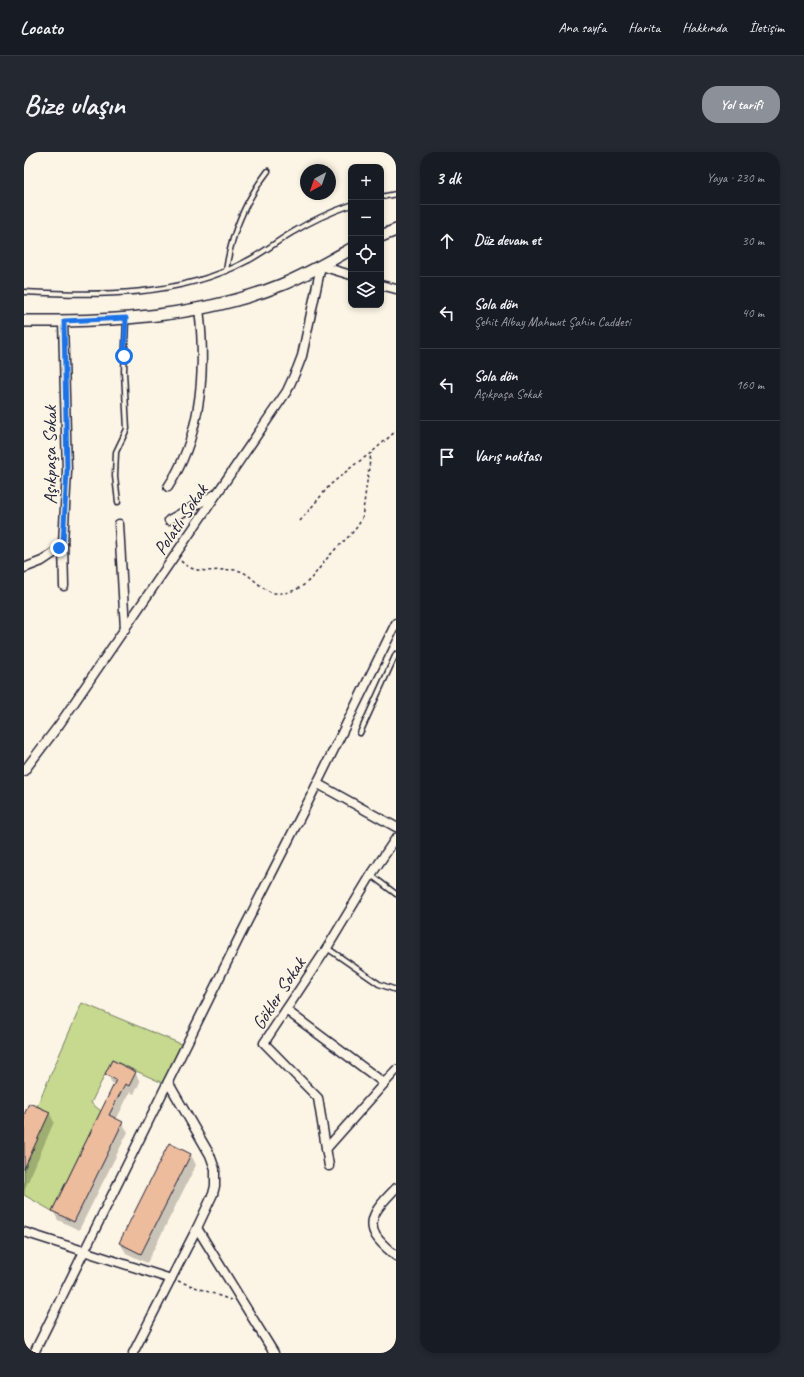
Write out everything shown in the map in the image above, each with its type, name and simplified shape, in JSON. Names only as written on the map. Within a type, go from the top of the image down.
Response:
[{"type":"street","points":[[384,235],[396,230]]},
{"type":"street","points":[[24,321],[126,318],[199,308],[258,294],[297,278],[348,251]]},
{"type":"street","points":[[321,266],[348,275]]},
{"type":"street","name":"Polatlı Sokak","points":[[24,771],[59,725],[281,401],[293,380],[302,356],[321,266]]},
{"type":"street","points":[[384,286],[396,289]]},
{"type":"street","points":[[168,487],[185,457],[195,423],[202,366],[199,308]]},
{"type":"street","name":"Aşıkpaşa Sokak","points":[[64,321],[67,471],[63,543],[64,586]]},
{"type":"street","points":[[169,520],[216,494]]},
{"type":"street","points":[[119,524],[125,629]]},
{"type":"street","points":[[24,568],[42,561],[54,553],[63,543]]},
{"type":"street","points":[[34,1353],[318,784],[396,622]]},
{"type":"street","points":[[318,784],[396,827]]},
{"type":"street","name":"Gökler Sokak","points":[[329,1166],[318,1098],[264,1043],[327,948],[371,875],[396,838]]},
{"type":"street","points":[[286,1010],[384,1083]]},
{"type":"street","points":[[326,1150],[396,1070]]},
{"type":"street","points":[[134,1353],[197,1228],[213,1194],[215,1182],[215,1169],[210,1155],[168,1082]]},
{"type":"street","points":[[396,1188],[375,1213],[372,1225],[376,1237],[396,1256]]},
{"type":"street","points":[[197,1228],[274,1353]]},
{"type":"street","points":[[24,1232],[171,1279]]},
{"type":"lane","points":[[226,271],[231,242],[239,220],[251,195],[268,170]]},
{"type":"lane","points":[[384,196],[396,194]]},
{"type":"lane","points":[[24,292],[68,294],[151,290],[200,281],[226,271],[262,253],[306,224],[348,206]]},
{"type":"lane","points":[[118,502],[115,476],[116,452],[127,429],[124,372],[126,318]]},
{"type":"lane","points":[[360,733],[396,654]]},
{"type":"lane","points":[[371,875],[396,894]]},
{"type":"lane","points":[[327,948],[379,984],[396,990]]},
{"type":"path","points":[[300,521],[309,508],[330,485],[396,431]]},
{"type":"path","points":[[176,554],[184,564],[194,570],[232,570],[241,572],[270,591],[286,592],[299,588],[312,577],[330,555],[351,535],[360,523],[371,453]]},
{"type":"path","points":[[171,1279],[244,1305]]},
{"type":"green space","points":[[82,1003],[186,1046],[167,1085],[112,1060],[91,1103],[101,1111],[52,1211],[24,1195],[24,1169],[49,1112],[37,1106]]},
{"type":"building","points":[[112,1060],[136,1072],[129,1086],[125,1084],[109,1115],[123,1122],[74,1222],[52,1211],[116,1080],[105,1074]]},
{"type":"building","points":[[29,1103],[50,1112],[24,1169],[24,1115]]},
{"type":"building","points":[[169,1143],[191,1154],[141,1254],[119,1243]]},
{"type":"route","points":[[59,548],[63,543],[67,471],[64,321],[126,318],[124,356]]}]
